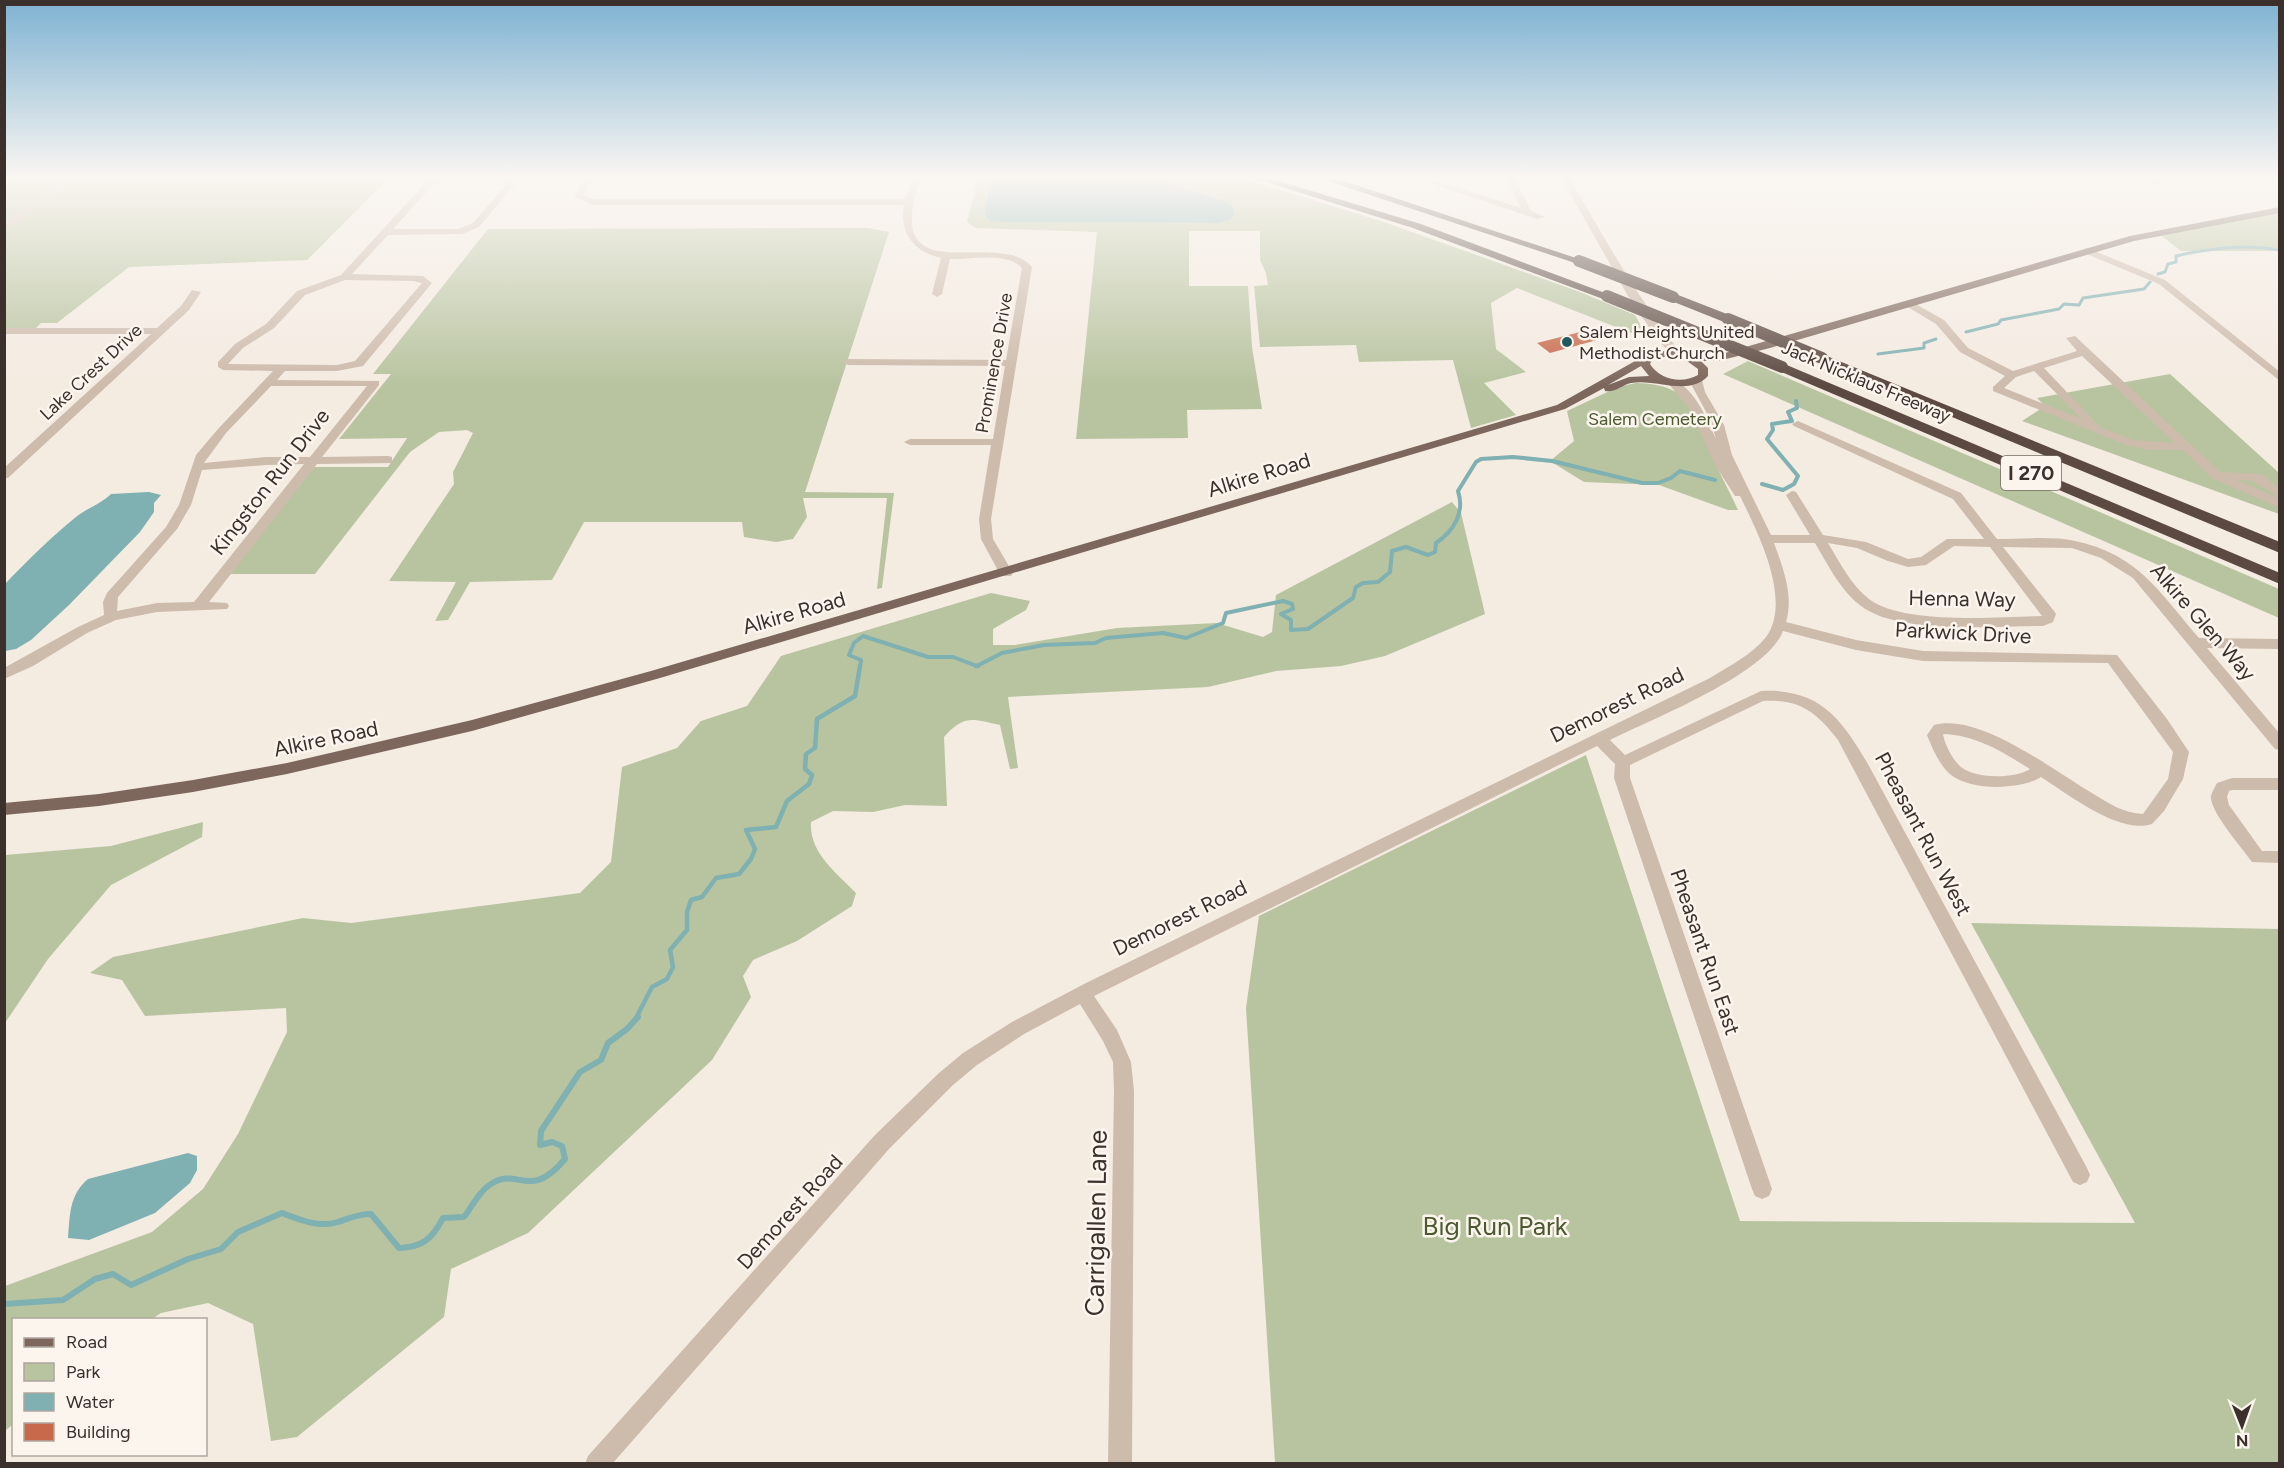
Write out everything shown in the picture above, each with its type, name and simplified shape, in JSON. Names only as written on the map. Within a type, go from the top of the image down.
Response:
[{"type":"highway","name":"Jack Nicklaus Freeway","points":[[1475,248],[1607,296],[1782,367],[2280,579]]},
{"type":"highway","name":"Jack Nicklaus Freeway","points":[[1539,248],[1673,297],[2280,548]]},
{"type":"main road","points":[[1667,380],[1647,370],[1649,358],[1668,353],[1686,357],[1718,358],[2100,248]]},
{"type":"main road","points":[[1700,378],[1766,346]]},
{"type":"main road","points":[[1686,357],[1701,365],[1700,378]]},
{"type":"main road","name":"Alkire Road","points":[[1581,399],[1621,371],[1649,358]]},
{"type":"main road","name":"Alkire Road","points":[[4,809],[176,790],[382,749],[575,698],[1006,573],[1561,407],[1595,396],[1627,380],[1700,378]]},
{"type":"street","points":[[344,277],[372,248]]},
{"type":"street","name":"Prominence Drive","points":[[920,248],[929,253],[946,256],[1006,256],[1020,260],[1027,267],[988,495],[985,530],[993,551],[1006,573]]},
{"type":"street","points":[[1606,248],[1666,344],[1686,357]]},
{"type":"street","points":[[2092,250],[2169,286],[2280,378]]},
{"type":"street","points":[[937,294],[946,256]]},
{"type":"street","points":[[344,277],[412,278],[423,279],[427,283],[359,364],[343,368],[223,367],[222,364],[239,346],[270,326],[301,293],[344,277]]},
{"type":"street","name":"Lake Crest Drive","points":[[4,475],[185,308],[196,292]]},
{"type":"street","points":[[1634,296],[1634,304],[1654,345],[1649,358]]},
{"type":"street","points":[[1910,304],[1940,322],[1964,350],[2012,375]]},
{"type":"street","points":[[4,339],[9,331],[159,332]]},
{"type":"street","points":[[2071,339],[2216,476],[2280,504]]},
{"type":"street","points":[[2084,351],[2012,375],[1997,389],[2130,443],[2185,447]]},
{"type":"street","points":[[848,362],[1012,363]]},
{"type":"street","points":[[2035,366],[2099,431]]},
{"type":"street","points":[[111,618],[112,596],[171,529],[185,505],[200,458],[222,431],[282,369]]},
{"type":"street","points":[[1700,378],[1698,391],[1718,425],[1726,456],[1765,538],[1780,582],[1782,610],[1779,624]]},
{"type":"street","points":[[1667,380],[1695,405],[1706,424],[1726,478],[1746,501]]},
{"type":"street","name":"Kingston Run Drive","points":[[198,606],[375,383],[268,383]]},
{"type":"street","points":[[1798,424],[1958,496],[1993,542]]},
{"type":"street","points":[[910,441],[998,442]]},
{"type":"street","points":[[196,467],[242,462],[388,460]]},
{"type":"street","points":[[2216,476],[2256,477],[2280,494]]},
{"type":"street","name":"Henna Way","points":[[1792,495],[1851,591],[1871,607],[1900,619],[2043,621],[2048,619],[2049,614],[1993,542]]},
{"type":"street","name":"Alkire Glen Way","points":[[1765,538],[1819,539],[1857,543],[1900,561],[1916,563],[1952,542],[2073,544],[2106,555],[2138,575],[2280,745]]},
{"type":"street","points":[[4,674],[44,656],[86,628],[111,618],[150,608],[222,606]]},
{"type":"street","name":"Parkwick Drive","points":[[1779,624],[1856,645],[1923,656],[2112,658],[2162,723],[2181,752],[2176,777],[2150,816],[2139,821],[2123,817],[2041,769]]},
{"type":"street","name":"Demorest Road","points":[[596,1464],[875,1150],[946,1079],[970,1059],[1018,1028],[1083,993],[1715,682],[1748,661],[1765,646],[1779,624]]},
{"type":"street","points":[[2195,643],[2280,644]]},
{"type":"street","name":"Pheasant Run West","points":[[1623,762],[1761,696],[1777,695],[1798,699],[1829,716],[1842,732],[1856,757],[2080,1175]]},
{"type":"street","points":[[1948,726],[1960,728],[1995,742],[2041,769],[2028,778],[2007,780],[1969,778],[1950,765],[1935,735],[1939,729],[1948,726]]},
{"type":"street","points":[[1598,738],[1623,762]]},
{"type":"street","name":"Pheasant Run East","points":[[1623,762],[1622,778],[1762,1189]]},
{"type":"street","points":[[2280,784],[2232,784],[2223,787],[2219,796],[2221,807],[2258,856],[2280,857]]},
{"type":"street","name":"Carrigallen Lane","points":[[1083,993],[1110,1036],[1122,1062],[1120,1464]]},
{"type":"green space","points":[[5,248],[319,248],[307,260],[129,267],[57,323],[41,323],[36,328],[5,328]]},
{"type":"green space","points":[[473,248],[884,248],[805,492],[894,493],[882,588],[877,589],[887,498],[803,498],[807,517],[793,539],[776,542],[744,537],[742,522],[584,522],[552,580],[470,582],[448,620],[435,621],[456,582],[389,581],[454,484],[453,472],[473,433],[467,430],[439,432],[410,452],[315,574],[230,574],[314,467],[388,467],[407,438],[339,439],[391,374],[373,374]]},
{"type":"green space","points":[[1095,248],[1189,248],[1189,286],[1248,286],[1252,347],[1262,409],[1187,410],[1188,438],[1076,439]]},
{"type":"green space","points":[[1260,248],[1455,248],[1580,292],[1635,315],[1645,333],[1631,333],[1517,288],[1491,303],[1496,349],[1526,372],[1484,383],[1516,415],[1471,428],[1453,360],[1359,362],[1356,345],[1260,347],[1254,286],[1268,285],[1260,260]]},
{"type":"green space","points":[[2177,248],[2279,248],[2279,251],[2181,251]]},
{"type":"green space","points":[[1748,361],[2279,589],[2279,618],[1723,374]]},
{"type":"green space","points":[[2170,374],[2279,473],[2279,514],[2022,421],[2045,406],[2037,398]]},
{"type":"green space","name":"Salem Cemetery","points":[[1636,383],[1669,388],[1687,402],[1738,510],[1728,510],[1659,485],[1584,482],[1550,461],[1574,441],[1567,411],[1618,387]]},
{"type":"green space","points":[[1452,502],[1461,513],[1485,614],[1385,656],[1341,666],[1276,671],[1208,687],[1008,697],[1018,768],[1010,769],[1000,725],[969,720],[957,725],[944,737],[947,806],[905,805],[873,812],[833,811],[811,822],[814,843],[819,853],[856,893],[852,906],[797,941],[753,960],[743,976],[751,997],[712,1060],[528,1233],[451,1269],[444,1317],[297,1437],[271,1441],[253,1324],[208,1303],[161,1313],[154,1318],[12,1318],[12,1425],[5,1431],[5,1286],[152,1232],[203,1189],[238,1134],[287,1032],[286,1008],[145,1016],[122,980],[90,973],[113,957],[303,918],[351,923],[580,893],[611,862],[622,767],[677,748],[701,721],[747,706],[781,656],[991,593],[1030,601],[1026,610],[993,629],[993,645],[1015,645],[1117,628],[1217,623],[1263,637],[1272,632],[1276,595]]},
{"type":"green space","name":"Big Run Park","points":[[1586,755],[1740,1221],[2135,1223],[1971,923],[2279,929],[2279,1463],[1275,1463],[1246,1008],[1259,916]]},
{"type":"green space","points":[[203,822],[202,837],[111,885],[48,959],[5,1023],[5,855],[111,846]]},
{"type":"water","points":[[149,492],[161,495],[154,503],[154,512],[140,532],[69,605],[31,640],[16,649],[5,651],[5,584],[39,549],[67,525],[111,494]]},
{"type":"water","points":[[188,1153],[197,1156],[197,1170],[190,1183],[155,1213],[89,1240],[68,1238],[70,1213],[74,1199],[88,1179]]},
{"type":"building","name":"Salem Heights United Methodist Church","points":[[1584,331],[1597,340],[1550,353],[1537,343]]},
{"type":"waterway","points":[[2158,274],[2165,272],[2168,264],[2176,262],[2176,256],[2234,248]]},
{"type":"waterway","points":[[2254,248],[2280,250]]},
{"type":"waterway","points":[[1966,332],[1998,324],[2001,320],[2059,309],[2064,304],[2079,305],[2083,298],[2144,289],[2150,282]]},
{"type":"waterway","points":[[1878,354],[1924,348],[1924,343],[1936,339]]},
{"type":"waterway","points":[[1762,484],[1783,490],[1794,484],[1798,476],[1767,439],[1773,430],[1772,424],[1792,421],[1788,412],[1797,408],[1796,401]]},
{"type":"waterway","points":[[977,666],[1002,653],[1044,645],[1095,643],[1106,638],[1163,633],[1186,638],[1223,623],[1226,613],[1283,601],[1292,604],[1293,609],[1281,614],[1291,620],[1291,630],[1308,629],[1353,598],[1356,587],[1363,583],[1378,582],[1390,572],[1392,551],[1406,547],[1428,555],[1435,552],[1436,543],[1453,527],[1459,514],[1458,491],[1476,462],[1481,459],[1513,457],[1552,461],[1642,483],[1658,483],[1671,478],[1680,471],[1715,480]]},
{"type":"waterway","points":[[860,667],[861,660],[849,655],[854,643],[863,636],[928,657],[953,657],[977,666]]},
{"type":"waterway","points":[[636,1018],[652,987],[667,979],[673,967],[670,950],[687,930],[687,912],[691,900],[702,897],[716,878],[739,874],[751,859],[755,849],[746,830],[776,827],[787,801],[809,784],[812,775],[805,769],[806,754],[815,748],[817,719],[855,696],[860,666]]},
{"type":"waterway","points":[[4,1304],[63,1300],[95,1279],[113,1274],[131,1285],[188,1259],[221,1249],[238,1232],[282,1213],[324,1224],[371,1214],[399,1248],[421,1244],[431,1236],[443,1218],[464,1217],[479,1195],[491,1184],[509,1179],[533,1181],[542,1179],[553,1172],[565,1159],[562,1146],[552,1142],[540,1145],[541,1131],[580,1072],[601,1060],[608,1043],[627,1029],[638,1017]]},
{"type":"place","name":"Salem Heights United Methodist Church","points":[[1567,342]]}]
